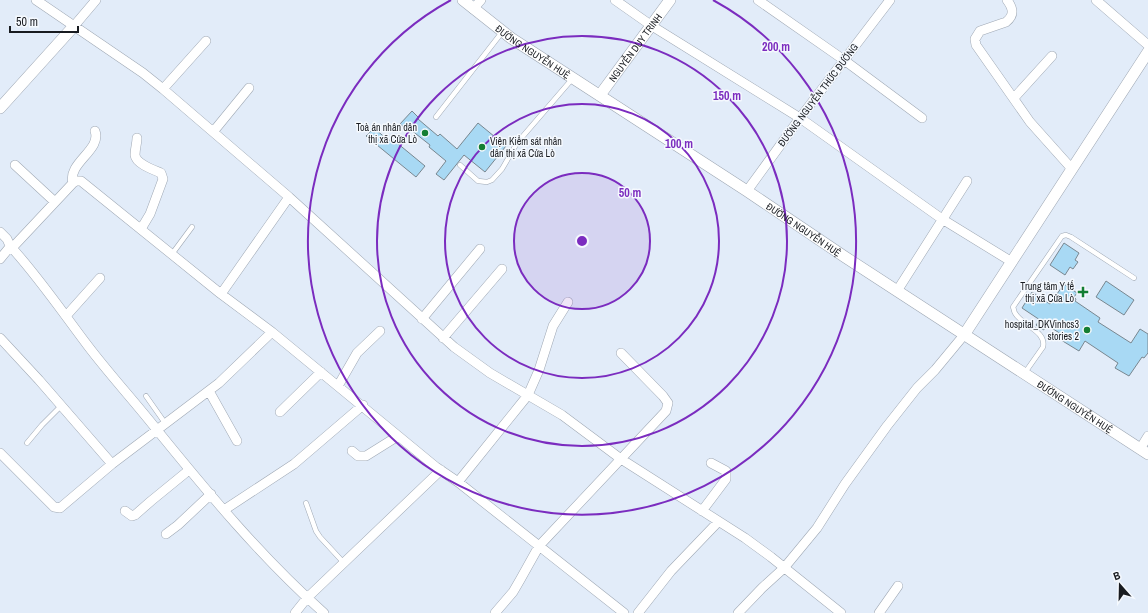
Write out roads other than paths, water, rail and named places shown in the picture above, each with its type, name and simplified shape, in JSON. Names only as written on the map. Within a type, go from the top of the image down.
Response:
[{"type":"street","points":[[36,0],[163,88],[288,197],[443,338],[490,373],[528,394],[562,416],[621,459],[758,547],[841,613]]},
{"type":"street","points":[[0,108],[96,0]]},
{"type":"street","name":"ĐƯỜNG NGUYỄN HUỆ","points":[[463,0],[503,31],[573,78],[747,190],[897,291],[1144,451]]},
{"type":"street","points":[[473,9],[481,0]]},
{"type":"street","points":[[615,0],[652,26],[800,118],[942,219],[1012,262]]},
{"type":"street","name":"NGUYỄN DUY TRINH","points":[[600,95],[670,0]]},
{"type":"street","points":[[758,0],[844,60],[922,118]]},
{"type":"street","points":[[1007,0],[1013,10],[1009,19],[1001,24],[980,31],[975,39],[976,45],[1030,122],[1072,169]]},
{"type":"street","points":[[1096,0],[1148,45]]},
{"type":"street","name":"ĐƯỜNG NGUYỄN THỨC ĐƯỜNG","points":[[747,190],[888,1]]},
{"type":"street","points":[[163,88],[206,41]]},
{"type":"street","points":[[738,613],[784,568],[816,528],[844,484],[887,426],[917,388],[935,370],[964,335],[1148,52]]},
{"type":"street","points":[[1014,98],[1052,56]]},
{"type":"street","points":[[213,132],[249,88]]},
{"type":"street","points":[[73,183],[72,174],[74,169],[93,144],[96,138],[95,131]]},
{"type":"street","points":[[137,138],[136,158],[145,165],[161,173],[163,179],[150,214],[141,229]]},
{"type":"street","points":[[15,165],[55,202]]},
{"type":"street","points":[[0,259],[76,180],[81,180],[221,294],[272,332],[363,405],[398,436],[624,613]]},
{"type":"street","points":[[897,291],[967,181]]},
{"type":"street","points":[[221,294],[288,197]]},
{"type":"street","points":[[0,232],[34,273],[118,384],[224,510],[280,573],[324,613]]},
{"type":"street","points":[[422,319],[480,249]]},
{"type":"street","points":[[443,338],[502,268]]},
{"type":"street","points":[[66,316],[100,278]]},
{"type":"street","points":[[458,482],[528,394],[539,370],[551,331],[568,302]]},
{"type":"street","points":[[338,386],[358,353],[380,331]]},
{"type":"street","points":[[0,453],[54,507],[60,508],[164,423],[209,391],[272,332]]},
{"type":"street","points":[[0,338],[112,464]]},
{"type":"street","points":[[495,613],[516,586],[539,546],[662,416],[668,407],[668,403],[663,396],[621,353]]},
{"type":"street","points":[[280,412],[321,372]]},
{"type":"street","points":[[209,391],[237,441]]},
{"type":"street","points":[[224,510],[294,464],[363,405]]},
{"type":"street","points":[[352,451],[358,456],[366,456],[398,436]]},
{"type":"street","points":[[1144,451],[1148,436]]},
{"type":"street","points":[[702,511],[727,476],[726,471],[711,463]]},
{"type":"street","points":[[125,511],[132,516],[135,516],[151,501],[190,470]]},
{"type":"street","points":[[295,613],[307,598],[441,470]]},
{"type":"street","points":[[166,534],[178,525],[211,494]]},
{"type":"street","points":[[638,613],[671,571],[718,522]]},
{"type":"street","points":[[879,613],[898,586]]},
{"type":"lane","points":[[436,117],[503,31]]},
{"type":"lane","points":[[460,165],[478,180],[487,182],[492,180],[506,162],[517,143],[573,78]]},
{"type":"lane","points":[[172,254],[192,227]]},
{"type":"lane","points":[[1024,374],[1043,347],[1044,343],[1041,336],[1015,314],[1014,307],[1062,236],[1066,235],[1071,237],[1134,278]]},
{"type":"lane","points":[[146,396],[164,423]]},
{"type":"lane","points":[[27,443],[61,406]]},
{"type":"lane","points":[[306,503],[320,538],[344,563]]},
{"type":"place","name":"Toà án nhân dân thị xã Cửa Lò","points":[[425,133]]},
{"type":"place","name":"Viện Kiểm sát nhân dân thị xã Cửa Lò","points":[[482,147]]},
{"type":"place","name":"Trung tâm Y tế thị xã Cửa Lò","points":[[1083,292]]},
{"type":"place","name":"hospital_DKVinhcs3 stories 2","points":[[1087,330]]}]
